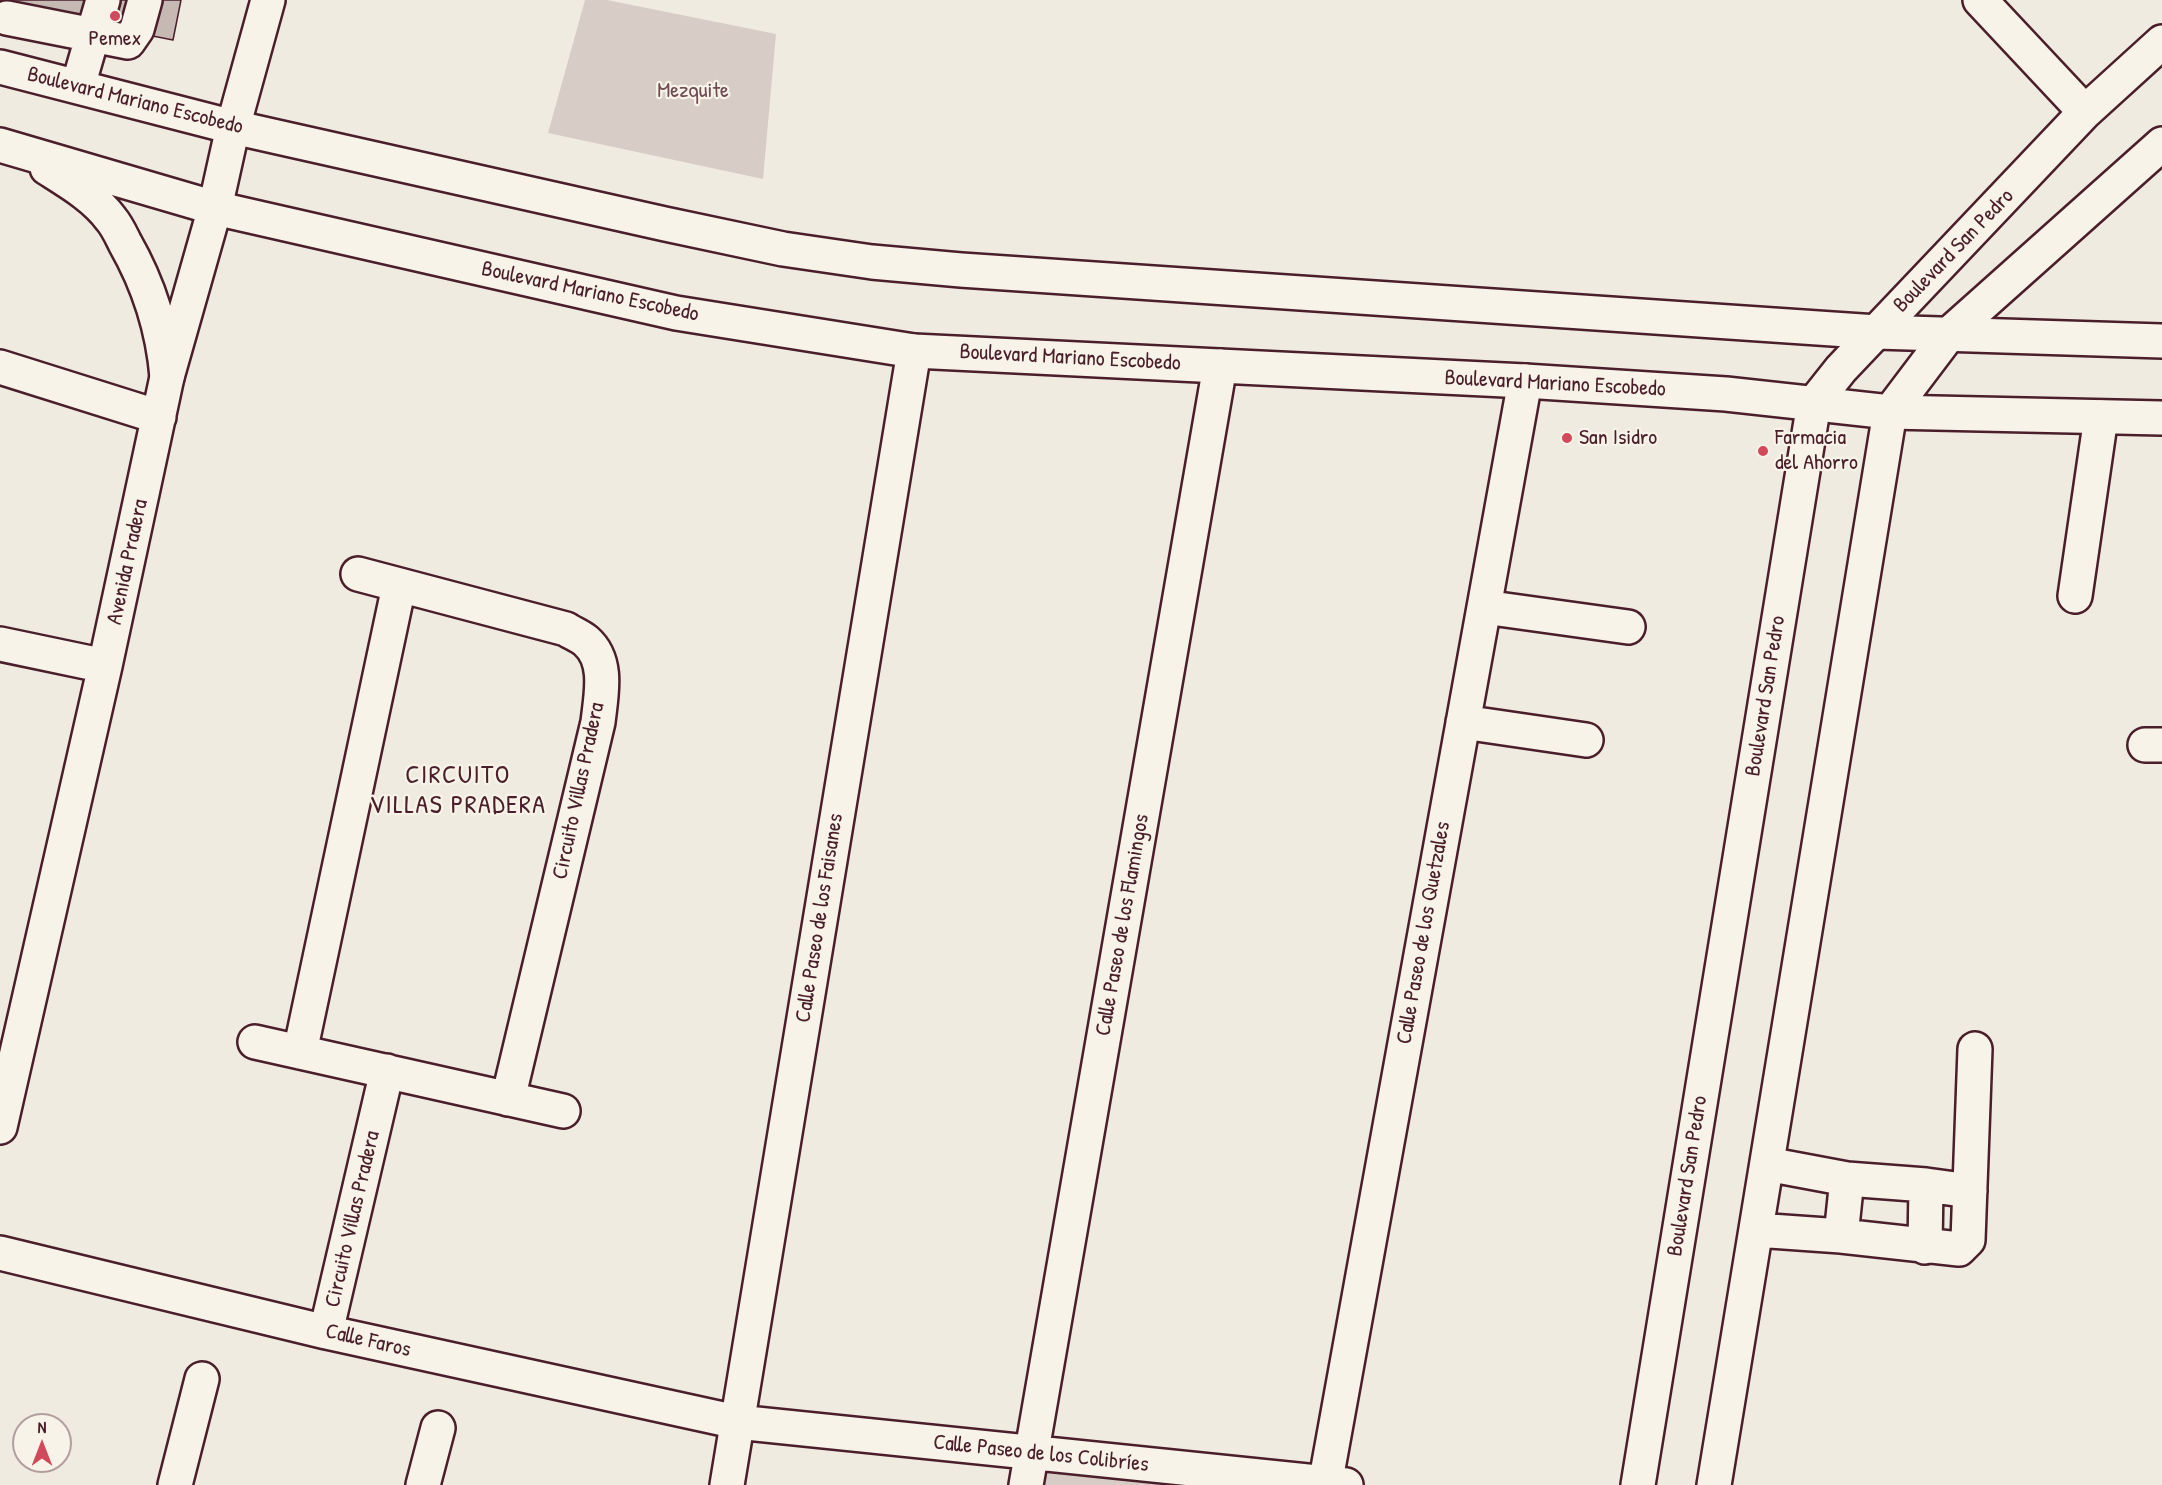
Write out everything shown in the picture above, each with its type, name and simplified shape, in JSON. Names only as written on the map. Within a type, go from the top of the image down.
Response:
[{"type":"street","points":[[78,86],[103,0]]},
{"type":"street","points":[[6,19],[128,42],[137,29],[145,0]]},
{"type":"street","name":"Avenida Pradera","points":[[0,1127],[105,666],[167,377],[268,0]]},
{"type":"street","points":[[1994,6],[2085,112]]},
{"type":"street","name":"Boulevard San Pedro","points":[[1638,1485],[1814,403],[1842,369],[2085,112],[2162,42]]},
{"type":"street","name":"Boulevard Mariano Escobedo","points":[[0,67],[233,127],[644,220],[783,249],[872,262],[985,272],[1877,332],[2162,341]]},
{"type":"street","points":[[1714,1485],[1890,411],[1949,334],[2162,144]]},
{"type":"street","points":[[9,147],[76,186],[111,218],[134,259],[155,309],[164,345],[167,377]]},
{"type":"street","name":"Boulevard Mariano Escobedo","points":[[9,147],[214,208],[676,313],[914,351],[1525,381],[1726,394],[1890,411],[2162,418]]},
{"type":"street","name":"Calle Paseo de los Faisanes","points":[[727,1485],[914,351]]},
{"type":"street","name":"Calle Paseo de los Flamingos","points":[[1026,1485],[1220,366]]},
{"type":"street","points":[[0,367],[159,417]]},
{"type":"street","name":"Calle Paseo de los Quetzales","points":[[1332,1484],[1463,722],[1525,381]]},
{"type":"street","points":[[2075,596],[2101,417]]},
{"type":"street","name":"Circuito Villas Pradera","points":[[358,574],[566,629],[587,642],[600,661],[602,684],[598,722],[508,1099]]},
{"type":"street","points":[[300,1052],[399,586]]},
{"type":"street","points":[[1484,607],[1628,627]]},
{"type":"street","points":[[0,644],[105,666]]},
{"type":"street","points":[[1463,722],[1586,740]]},
{"type":"street","points":[[255,1042],[563,1111]]},
{"type":"street","points":[[1756,1230],[1842,1236],[1959,1249],[1968,1240],[1975,1049]]},
{"type":"street","name":"Circuito Villas Pradera","points":[[326,1332],[387,1071]]},
{"type":"street","points":[[1767,1164],[1847,1179],[1970,1191]]},
{"type":"street","points":[[1842,1236],[1847,1179]]},
{"type":"street","points":[[1925,1247],[1926,1185]]},
{"type":"street","name":"Calle Faros","points":[[0,1253],[326,1332],[737,1422]]},
{"type":"street","points":[[175,1485],[202,1379]]},
{"type":"street","name":"Calle Paseo de los Colibríes","points":[[737,1422],[1332,1484]]},
{"type":"street","points":[[423,1485],[438,1428]]},
{"type":"green space","name":"Mezquite","points":[[585,0],[607,0],[776,34],[763,179],[548,133]]},
{"type":"green space","points":[[1047,1470],[1162,1485],[1045,1485]]},
{"type":"building","name":"Pemex","points":[[0,0],[181,0],[173,40],[0,6]]},
{"type":"place","name":"Pemex","points":[[115,16]]},
{"type":"place","name":"San Isidro","points":[[1567,438]]},
{"type":"place","name":"Farmacia del Ahorro","points":[[1763,451]]},
{"type":"district","name":"CIRCUITO VILLAS PRADERA","points":[[458,791]]}]
